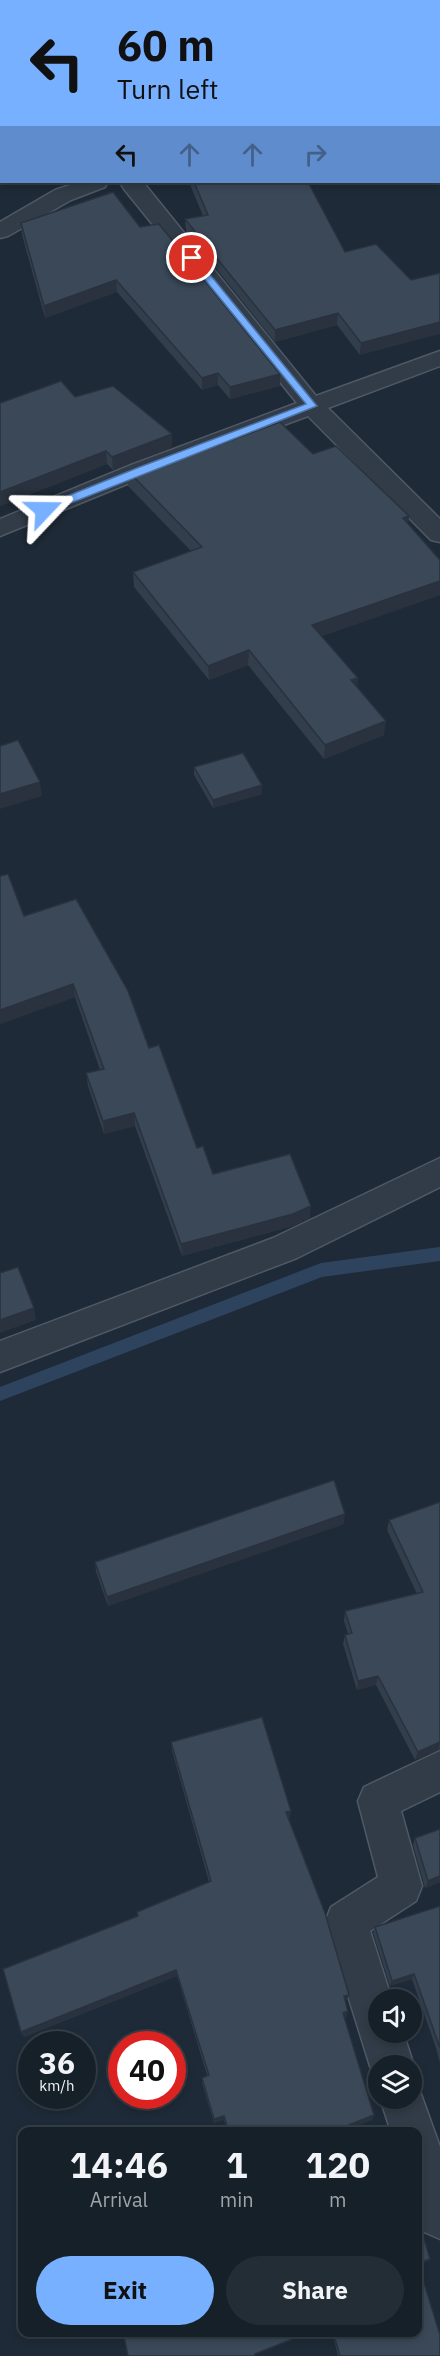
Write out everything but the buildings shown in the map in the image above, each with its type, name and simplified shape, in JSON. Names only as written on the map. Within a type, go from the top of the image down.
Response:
[{"type":"street","points":[[0,231],[63,195],[94,183]]},
{"type":"street","points":[[132,183],[312,406],[440,534]]},
{"type":"street","points":[[0,528],[140,470],[440,358]]},
{"type":"street","points":[[0,1357],[285,1248],[440,1172]]},
{"type":"street","points":[[368,1991],[346,1922],[401,1886],[378,1801],[440,1771]]},
{"type":"street","points":[[406,2109],[411,2127]]},
{"type":"street","points":[[422,2160],[440,2216]]},
{"type":"waterway","points":[[0,1394],[321,1270],[440,1254]]},
{"type":"route","points":[[44,510],[140,470],[312,406],[192,258]]}]
